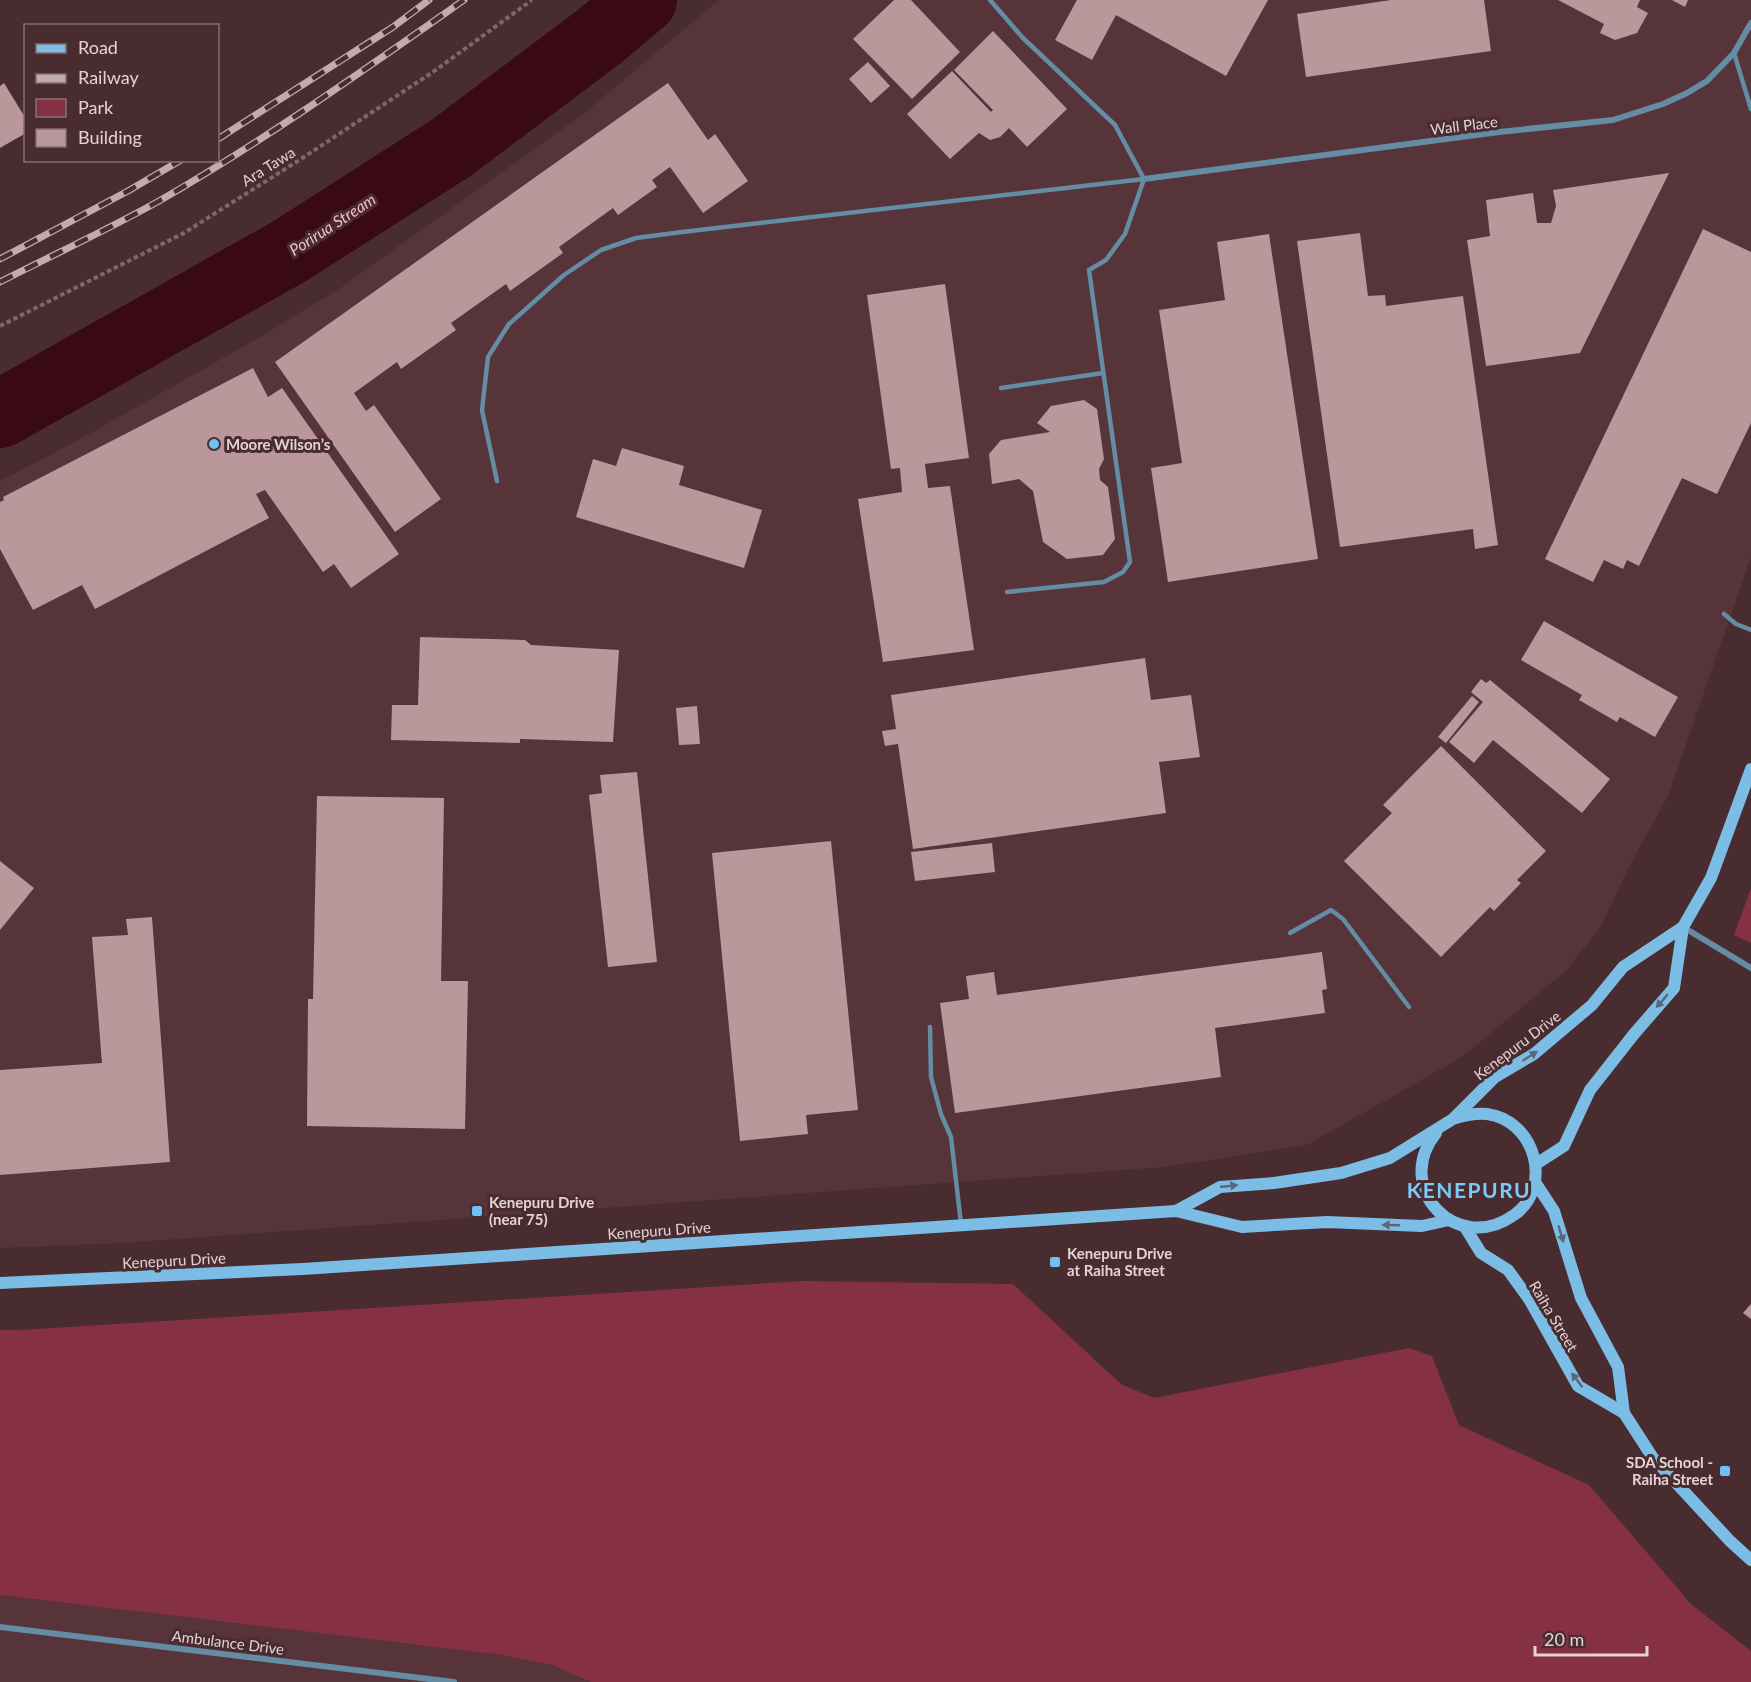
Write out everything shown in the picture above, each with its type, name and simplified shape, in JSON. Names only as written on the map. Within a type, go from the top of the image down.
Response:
[{"type":"main road","name":"Kenepuru Drive","points":[[1536,1164],[1564,1146],[1590,1090],[1674,988],[1683,927],[1711,879],[1751,769]]},
{"type":"main road","name":"Kenepuru Drive","points":[[1176,1211],[1220,1187],[1274,1183],[1341,1173],[1390,1158],[1453,1119],[1495,1077],[1534,1054],[1592,1005],[1623,967],[1683,927]]},
{"type":"main road","name":"Kenepuru Drive","points":[[1438,1130],[1427,1144],[1422,1161],[1422,1180],[1426,1196],[1436,1210],[1449,1220],[1465,1227],[1483,1228],[1502,1224],[1517,1214],[1529,1200],[1535,1182],[1536,1164],[1531,1147],[1521,1131],[1506,1120],[1489,1114],[1470,1114],[1453,1119]]},
{"type":"main road","name":"Raiha Street","points":[[1535,1182],[1554,1211],[1581,1298],[1618,1367],[1624,1413],[1653,1458],[1730,1541],[1751,1560]]},
{"type":"main road","name":"Kenepuru Drive","points":[[0,1283],[303,1269],[1176,1211],[1242,1227],[1327,1222],[1422,1226],[1449,1220]]},
{"type":"main road","name":"Raiha Street","points":[[1465,1227],[1481,1253],[1508,1270],[1529,1299],[1578,1386],[1624,1413]]},
{"type":"street","name":"Wall Place","points":[[1144,179],[1487,134],[1613,120],[1663,104],[1707,81],[1734,53],[1751,22]]},
{"type":"street","points":[[1683,927],[1751,968]]},
{"type":"street","name":"Ambulance Drive","points":[[0,1627],[454,1682]]},
{"type":"lane","points":[[990,0],[1023,38],[1115,125],[1144,179],[1125,234],[1106,260],[1089,270],[1130,562],[1123,572],[1104,582],[1007,592]]},
{"type":"lane","points":[[1734,53],[1751,109]]},
{"type":"lane","points":[[497,481],[483,410],[488,357],[509,324],[564,275],[602,250],[636,238],[1144,179]]},
{"type":"lane","points":[[1001,388],[1103,373]]},
{"type":"lane","points":[[1724,614],[1736,624],[1751,630]]},
{"type":"lane","points":[[1290,933],[1331,910],[1343,919],[1409,1007]]},
{"type":"lane","points":[[930,1027],[931,1077],[941,1114],[951,1137],[961,1224]]},
{"type":"path","name":"Ara Tawa","points":[[0,326],[184,233],[433,72],[532,0]]},
{"type":"shaded area","points":[[719,0],[1751,0],[1751,557],[1668,796],[1629,867],[1601,926],[1567,970],[1462,1057],[1307,1145],[1164,1167],[123,1243],[0,1248],[0,481],[75,442],[253,341],[339,289],[582,115]]},
{"type":"shaded area","points":[[0,1595],[502,1655],[552,1665],[591,1682],[0,1682]]},
{"type":"green space","points":[[1751,888],[1751,943],[1734,935]]},
{"type":"green space","points":[[802,1281],[1013,1284],[1121,1384],[1154,1398],[1409,1348],[1432,1356],[1459,1425],[1589,1485],[1691,1604],[1751,1651],[1751,1682],[591,1682],[552,1665],[502,1655],[0,1595],[0,1330]]},
{"type":"building","points":[[894,0],[911,0],[960,52],[912,99],[853,39]]},
{"type":"building","points":[[1077,0],[1268,0],[1226,76],[1116,15],[1092,60],[1055,40]]},
{"type":"building","points":[[1391,0],[1484,0],[1491,51],[1306,77],[1297,14]]},
{"type":"building","points":[[1558,0],[1640,0],[1637,7],[1648,13],[1637,33],[1615,40],[1600,33],[1604,24]]},
{"type":"building","points":[[1672,0],[1688,0],[1685,7]]},
{"type":"building","points":[[993,31],[1067,109],[1027,147],[1009,128],[1000,137],[990,140],[979,133],[950,159],[907,114],[952,71],[991,112],[993,110],[954,70]]},
{"type":"building","points":[[868,62],[890,86],[871,103],[849,79]]},
{"type":"building","points":[[4,83],[24,116],[24,134],[0,148],[0,86]]},
{"type":"building","points":[[668,83],[708,140],[715,134],[748,181],[703,213],[670,167],[652,180],[657,187],[618,215],[613,208],[559,247],[563,253],[510,291],[506,284],[451,323],[456,330],[401,369],[397,362],[354,393],[366,411],[374,405],[441,499],[395,532],[275,362]]},
{"type":"building","points":[[1669,173],[1580,353],[1486,366],[1467,240],[1490,236],[1486,200],[1533,193],[1537,223],[1551,223],[1556,206],[1553,190]]},
{"type":"building","points":[[1703,229],[1751,252],[1751,423],[1717,494],[1682,478],[1639,566],[1627,560],[1623,569],[1604,560],[1593,582],[1545,559]]},
{"type":"building","points":[[1360,233],[1368,296],[1385,295],[1386,306],[1463,296],[1498,545],[1475,549],[1473,529],[1340,547],[1297,241]]},
{"type":"building","points":[[1269,234],[1318,559],[1168,582],[1151,468],[1182,463],[1159,310],[1225,300],[1217,242]]},
{"type":"building","points":[[945,284],[969,458],[925,464],[928,488],[950,486],[974,650],[883,662],[858,499],[902,492],[900,468],[891,469],[867,295]]},
{"type":"building","name":"Moore Wilson’s","points":[[253,368],[268,397],[282,388],[399,554],[351,588],[334,564],[323,572],[265,490],[256,494],[269,518],[95,609],[82,585],[33,610],[0,549],[0,502],[4,500],[3,497]]},
{"type":"building","points":[[1084,400],[1097,409],[1104,459],[1099,469],[1100,480],[1108,487],[1115,539],[1103,555],[1067,559],[1043,542],[1033,491],[1019,479],[992,484],[989,454],[1001,440],[1050,432],[1037,423],[1051,406]]},
{"type":"building","points":[[622,448],[684,466],[679,485],[762,510],[744,568],[576,517],[593,459],[616,466]]},
{"type":"building","points":[[1544,621],[1678,697],[1655,737],[1620,717],[1617,722],[1579,700],[1582,695],[1521,660]]},
{"type":"building","points":[[420,637],[525,640],[531,645],[619,650],[613,742],[520,739],[520,743],[391,740],[392,705],[418,705]]},
{"type":"building","points":[[1145,658],[1151,700],[1191,695],[1200,757],[1159,762],[1166,813],[913,849],[898,744],[885,746],[882,731],[896,729],[891,695]]},
{"type":"building","points":[[1481,679],[1486,683],[1490,680],[1610,779],[1582,813],[1493,740],[1474,763],[1449,742],[1483,702],[1471,692]]},
{"type":"building","points":[[1472,696],[1479,702],[1446,743],[1438,737]]},
{"type":"building","points":[[697,706],[700,744],[679,745],[676,708]]},
{"type":"building","points":[[1441,746],[1546,851],[1517,880],[1521,883],[1494,911],[1490,907],[1441,957],[1344,861],[1392,813],[1383,805]]},
{"type":"building","points":[[637,772],[657,962],[608,967],[589,795],[602,793],[600,775]]},
{"type":"building","points":[[317,796],[444,798],[441,981],[468,981],[465,1129],[307,1126],[308,999],[313,999]]},
{"type":"building","points":[[831,841],[858,1110],[806,1115],[808,1134],[740,1141],[712,853]]},
{"type":"building","points":[[992,843],[995,872],[915,881],[911,852]]},
{"type":"building","points":[[0,861],[34,888],[0,930]]},
{"type":"building","points":[[152,917],[170,1162],[0,1175],[0,1070],[102,1063],[92,937],[128,935],[126,919]]},
{"type":"building","points":[[1322,952],[1327,989],[1322,990],[1325,1013],[1215,1028],[1221,1077],[955,1113],[940,1003],[969,999],[966,976],[994,972],[997,995]]},
{"type":"building","points":[[1751,1304],[1751,1319],[1743,1313]]},
{"type":"waterway","name":"Porirua Stream","points":[[0,414],[290,251],[451,148],[600,36],[643,0]]},
{"type":"railway","points":[[219,138],[393,27],[429,0]]},
{"type":"railway","points":[[0,282],[120,222],[198,178],[314,104],[464,0]]},
{"type":"railway","points":[[0,259],[178,162]]},
{"type":"place","name":"Moore Wilson’s","points":[[214,444]]},
{"type":"place","name":"Kenepuru Drive (near 75)","points":[[477,1211]]},
{"type":"place","name":"Kenepuru Drive at Raiha Street","points":[[1055,1262]]},
{"type":"place","name":"SDA School - Raiha Street","points":[[1725,1471]]},
{"type":"district","name":"KENEPURU","points":[[1469,1189]]}]
